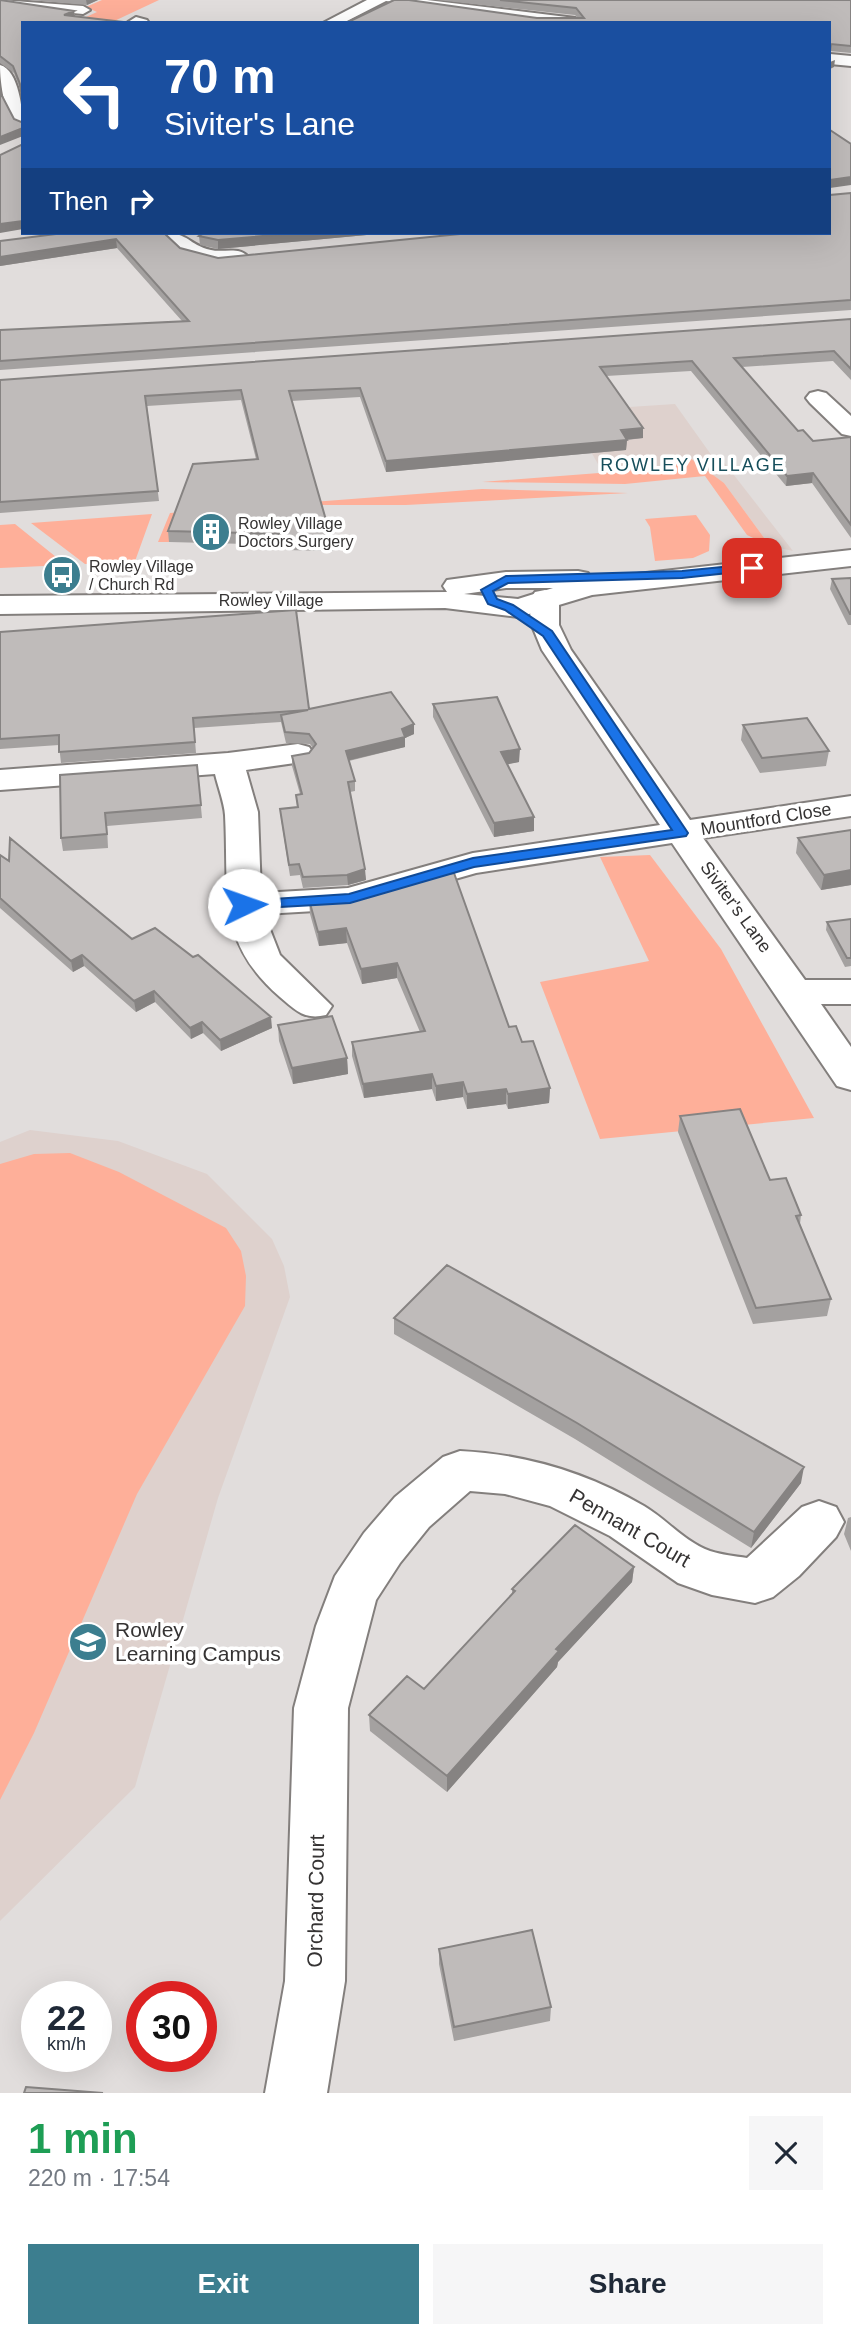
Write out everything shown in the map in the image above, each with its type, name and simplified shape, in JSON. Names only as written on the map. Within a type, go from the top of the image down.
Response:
[{"type":"street","points":[[392,0],[559,21]]},
{"type":"street","points":[[1,1],[83,10]]},
{"type":"street","points":[[334,21],[372,1]]},
{"type":"street","points":[[831,59],[851,61]]},
{"type":"street","points":[[1,76],[21,119]]},
{"type":"street","points":[[171,235],[188,250],[202,256],[253,256]]},
{"type":"street","points":[[818,398],[851,429]]},
{"type":"street","name":"Rowley Village","points":[[0,605],[256,600],[445,600],[851,558]]},
{"type":"street","name":"Rowley Village","points":[[0,592],[252,584],[458,586],[506,594],[528,607],[545,598],[592,587],[682,575]]},
{"type":"street","name":"Siviter's Lane","points":[[506,594],[547,634],[681,833],[796,992],[851,1077]]},
{"type":"street","points":[[545,598],[543,620],[547,634]]},
{"type":"street","points":[[0,780],[228,763],[298,754]]},
{"type":"street","points":[[228,763],[242,812],[244,905],[248,933],[267,967],[313,1006]]},
{"type":"street","name":"Mountford Close","points":[[244,905],[350,898],[473,863],[851,806]]},
{"type":"street","points":[[796,992],[851,992]]},
{"type":"street","name":"Pennant Court","points":[[460,1471],[485,1471],[534,1479],[570,1491],[628,1522],[687,1564],[717,1575],[755,1581],[781,1560],[819,1522]]},
{"type":"street","name":"Orchard Court","points":[[296,2093],[314,1980],[321,1708],[353,1592],[412,1512],[460,1471]]},
{"type":"shaded area","points":[[102,0],[159,0],[114,21],[77,21],[97,12],[86,7]]},
{"type":"shaded area","points":[[675,404],[712,456],[723,461],[793,551],[770,546],[724,483],[690,458],[651,469],[603,473],[590,450],[599,409]]},
{"type":"shaded area","points":[[690,458],[724,483],[770,546],[747,535],[705,476],[625,484],[482,482],[651,469]]},
{"type":"shaded area","points":[[482,489],[628,493],[406,505],[283,505],[177,520],[169,542],[158,542],[170,513]]},
{"type":"shaded area","points":[[152,514],[134,564],[85,564],[31,523]]},
{"type":"shaded area","points":[[696,515],[710,535],[709,551],[693,558],[655,561],[650,527],[645,519]]},
{"type":"shaded area","points":[[15,524],[66,565],[0,568],[0,525]]},
{"type":"shaded area","points":[[650,855],[721,949],[814,1118],[600,1139],[540,982],[649,961],[600,857]]},
{"type":"shaded area","name":"Rowley Learning Campus","points":[[30,1130],[118,1141],[207,1174],[272,1239],[284,1266],[290,1297],[218,1498],[135,1787],[0,1921],[0,1142]]},
{"type":"shaded area","points":[[70,1153],[119,1172],[226,1228],[241,1251],[246,1276],[245,1306],[137,1494],[34,1733],[0,1800],[0,1164],[34,1154]]},
{"type":"building","points":[[0,0],[74,11],[64,15],[115,21],[21,21],[21,91],[13,66],[0,56]]},
{"type":"building","points":[[394,0],[537,18],[584,18],[576,8],[500,0],[851,0],[851,46],[831,44],[831,21],[350,21]]},
{"type":"building","points":[[0,88],[14,119],[21,122],[21,129],[0,137]]},
{"type":"building","points":[[831,131],[851,144],[851,177],[831,180]]},
{"type":"building","points":[[21,145],[21,221],[0,224],[0,155]]},
{"type":"building","points":[[851,193],[851,300],[0,361],[0,330],[189,321],[116,239],[0,257],[0,241],[48,235],[166,235],[180,248],[218,258],[450,235],[831,235],[831,195]]},
{"type":"building","points":[[201,235],[274,235],[218,240]]},
{"type":"building","points":[[851,319],[851,369],[834,351],[734,358],[798,431],[803,430],[813,441],[851,437],[851,525],[813,473],[787,476],[692,361],[600,367],[643,428],[621,430],[627,440],[386,461],[360,388],[289,391],[332,541],[283,539],[284,534],[168,531],[193,464],[258,459],[241,390],[145,396],[158,491],[0,502],[0,380]]},
{"type":"building","points":[[851,578],[851,614],[850,614],[832,579]]},
{"type":"building","points":[[296,610],[309,709],[391,692],[414,724],[402,729],[405,737],[346,751],[355,781],[348,782],[365,869],[347,875],[303,877],[299,864],[289,865],[280,809],[298,807],[296,795],[302,794],[292,756],[309,753],[316,744],[309,734],[285,732],[281,715],[308,710],[193,718],[195,742],[59,752],[59,735],[0,739],[0,632]]},
{"type":"building","points":[[497,697],[520,749],[501,752],[534,817],[494,823],[433,704]]},
{"type":"building","points":[[807,718],[829,751],[762,758],[743,725]]},
{"type":"building","points":[[197,765],[201,805],[105,813],[107,834],[61,838],[60,775]]},
{"type":"building","points":[[851,830],[851,870],[824,875],[798,838]]},
{"type":"building","points":[[10,838],[132,939],[155,928],[193,957],[198,955],[271,1017],[220,1040],[202,1022],[190,1028],[154,991],[134,1001],[82,955],[71,961],[0,898],[0,855],[9,861]]},
{"type":"building","points":[[454,873],[509,1027],[516,1026],[522,1042],[533,1041],[550,1088],[508,1094],[506,1089],[467,1094],[463,1082],[436,1086],[432,1074],[363,1084],[352,1042],[425,1031],[397,963],[361,969],[346,928],[318,932],[309,900],[350,897],[410,880]]},
{"type":"building","points":[[851,919],[851,958],[847,958],[827,922]]},
{"type":"building","points":[[332,1016],[347,1058],[292,1068],[278,1025]]},
{"type":"building","points":[[740,1109],[770,1180],[786,1178],[801,1215],[796,1216],[831,1299],[756,1308],[680,1116]]},
{"type":"building","points":[[447,1265],[804,1467],[754,1532],[577,1423],[394,1318]]},
{"type":"building","points":[[575,1525],[634,1567],[556,1649],[559,1651],[447,1776],[369,1715],[407,1676],[424,1689],[515,1591],[512,1589]]},
{"type":"building","points":[[532,1930],[551,2007],[454,2027],[439,1949]]},
{"type":"building","points":[[26,2087],[103,2093],[24,2093]]},
{"type":"place","name":"Rowley Village Doctors Surgery","points":[[211,532]]},
{"type":"place","name":"Rowley Village / Church Rd","points":[[62,575]]},
{"type":"place","name":"Rowley Learning Campus","points":[[88,1642]]},
{"type":"district","name":"ROWLEY VILLAGE","points":[[693,465]]},
{"type":"route","points":[[244,905],[350,898],[473,863],[681,833],[547,634],[509,607],[492,602],[487,590],[497,582],[506,580],[682,575],[752,568]]}]
